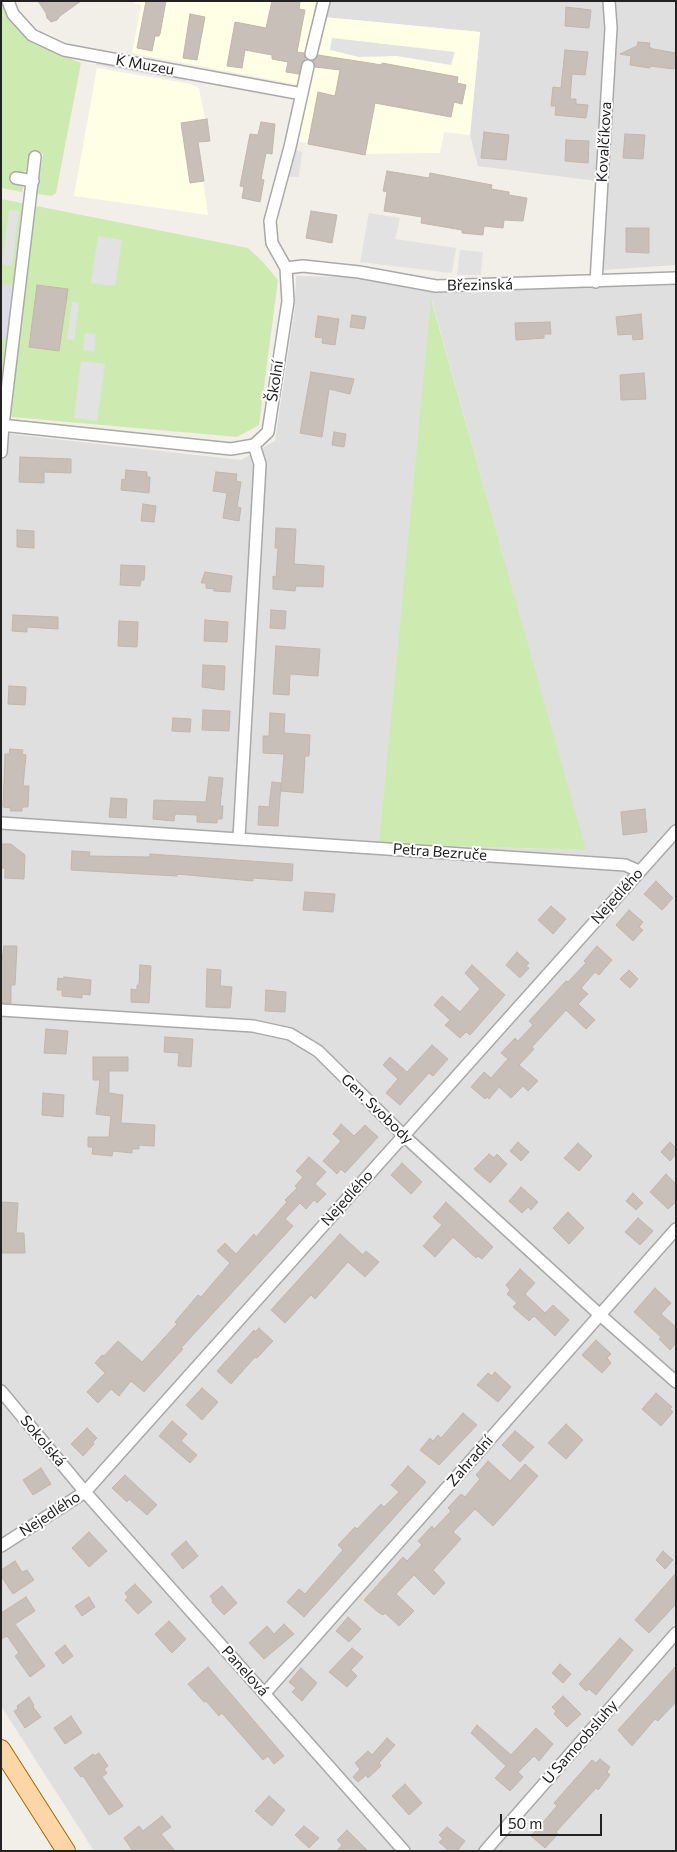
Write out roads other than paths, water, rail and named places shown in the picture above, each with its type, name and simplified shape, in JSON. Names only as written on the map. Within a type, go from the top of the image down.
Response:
[{"type":"main road","points":[[1,1749],[66,1851]]},
{"type":"street","name":"K Muzeu","points":[[8,1],[14,14],[32,35],[64,50],[302,94]]},
{"type":"street","name":"Školní","points":[[254,445],[268,432],[288,302],[286,268],[272,243],[270,222],[324,1]]},
{"type":"street","name":"Kovalčíkova","points":[[596,282],[611,28],[609,1]]},
{"type":"street","points":[[1,452],[2,425],[36,157]]},
{"type":"street","points":[[16,178],[33,181]]},
{"type":"street","name":"Březinská","points":[[286,268],[303,266],[359,272],[436,286],[676,278]]},
{"type":"street","points":[[2,425],[231,449],[254,445],[260,464],[239,838]]},
{"type":"street","name":"Petra Bezruče","points":[[1,823],[625,865],[639,871]]},
{"type":"street","name":"Nejedlého","points":[[1,1546],[86,1492],[676,831]]},
{"type":"street","name":"Gen. Svobody","points":[[1,1010],[253,1026],[290,1034],[318,1050],[403,1135],[676,1382]]},
{"type":"street","name":"Zahradní","points":[[265,1693],[676,1229]]},
{"type":"street","name":"Sokolská","points":[[1,1391],[86,1492]]},
{"type":"street","name":"Panelová","points":[[86,1492],[404,1851]]},
{"type":"street","name":"U Samoobsluhy","points":[[485,1851],[676,1634]]}]
